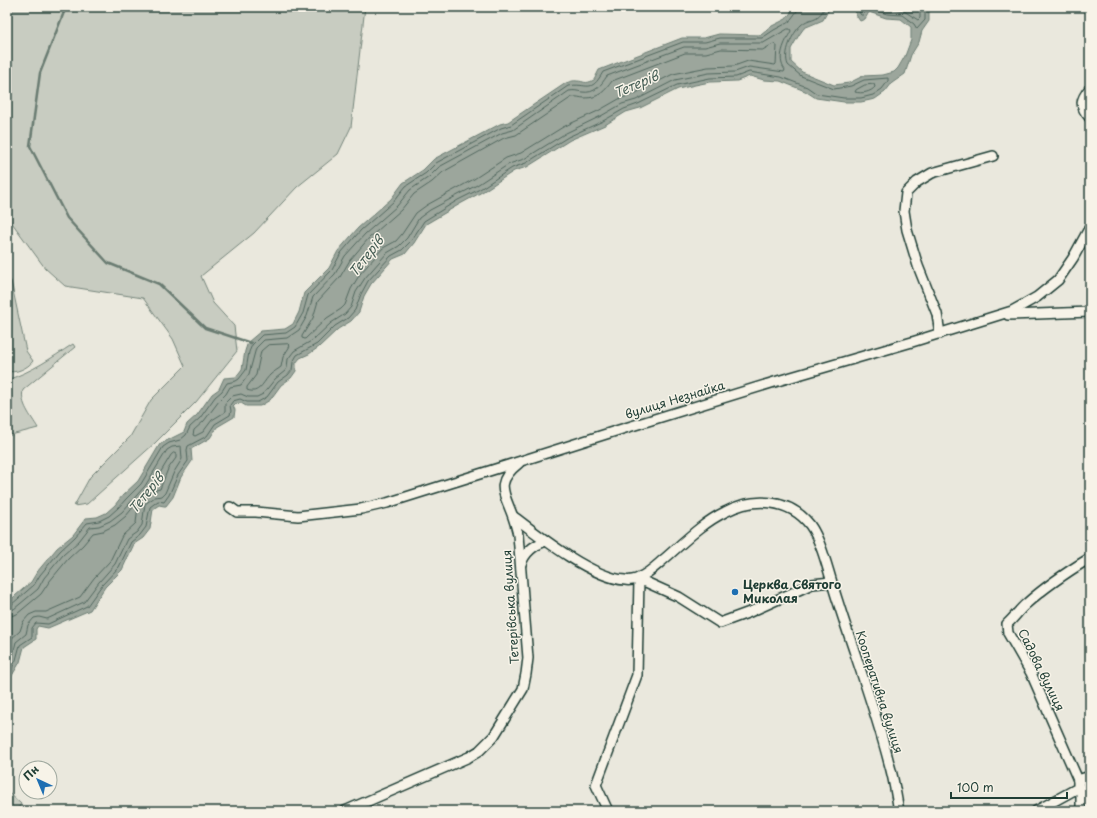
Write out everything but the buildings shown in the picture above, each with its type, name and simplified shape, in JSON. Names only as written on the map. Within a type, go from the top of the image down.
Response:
[{"type":"street","points":[[1090,88],[1084,95],[1082,102],[1084,110],[1090,118]]},
{"type":"street","points":[[940,334],[937,314],[918,266],[907,230],[904,211],[906,193],[917,182],[932,173],[993,156]]},
{"type":"street","name":"вулиця Незнайка","points":[[230,507],[237,512],[256,512],[298,516],[361,509],[407,498],[622,428],[940,334],[1012,311],[1038,297],[1058,280],[1073,258],[1090,227]]},
{"type":"street","points":[[999,315],[1090,312]]},
{"type":"street","name":"Тетерівська вулиця","points":[[345,811],[469,757],[479,751],[494,736],[523,690],[528,658],[518,535],[513,516],[503,491],[504,483],[512,469],[522,461]]},
{"type":"street","name":"Кооперативна вулиця","points":[[639,578],[652,569],[709,520],[744,504],[761,501],[778,504],[791,509],[811,526],[818,541],[872,704],[890,765],[899,811]]},
{"type":"street","points":[[513,516],[546,541],[592,570],[609,578],[626,581],[639,578],[679,597],[720,623],[750,612],[812,584],[831,582]]},
{"type":"street","points":[[520,564],[530,550],[537,544],[546,541]]},
{"type":"street","name":"Садова вулиця","points":[[1078,780],[1031,673],[1008,633],[1007,624],[1013,620],[1020,609],[1057,578],[1090,558]]},
{"type":"street","points":[[608,811],[596,785],[636,675],[639,578]]},
{"type":"street","points":[[1078,780],[1090,776]]},
{"type":"street","points":[[1036,811],[1078,788],[1078,780]]},
{"type":"street","points":[[1078,780],[1081,793],[1081,811]]},
{"type":"shaded area","points":[[7,7],[365,7],[351,127],[338,154],[297,187],[254,233],[201,276],[213,303],[234,326],[237,351],[196,402],[155,443],[87,504],[74,506],[90,477],[130,437],[151,400],[185,366],[173,339],[143,298],[65,286],[45,268],[7,216]]},
{"type":"shaded area","points":[[7,277],[11,281],[26,351],[33,361],[25,368],[14,372],[7,371]]},
{"type":"shaded area","points":[[73,344],[75,347],[23,390],[23,400],[29,414],[38,428],[7,436],[7,380],[33,369]]},
{"type":"shaded area","points":[[7,791],[21,804],[16,811],[7,811]]},
{"type":"water","name":"Тетерів","points":[[795,7],[830,7],[823,20],[804,28],[799,35],[791,49],[791,62],[802,72],[834,85],[849,83],[863,76],[883,75],[894,72],[905,56],[911,40],[911,27],[901,19],[886,18],[869,12],[865,19],[860,21],[856,15],[855,7],[929,7],[929,21],[922,31],[919,42],[911,55],[905,74],[892,83],[885,92],[875,99],[861,102],[844,102],[816,98],[805,91],[780,81],[764,80],[750,76],[737,81],[710,82],[678,89],[640,108],[626,112],[605,125],[570,140],[527,167],[514,171],[482,192],[426,224],[405,254],[393,259],[371,284],[364,296],[359,312],[351,321],[338,329],[319,347],[300,358],[296,363],[296,371],[291,378],[281,385],[270,400],[260,406],[246,406],[241,403],[235,404],[233,406],[235,410],[234,417],[217,427],[210,438],[191,449],[192,461],[181,477],[173,497],[166,506],[159,505],[153,509],[150,529],[143,538],[134,544],[122,570],[105,587],[90,610],[48,628],[38,626],[36,629],[36,639],[24,647],[20,662],[7,684],[7,603],[31,582],[37,572],[57,548],[73,535],[86,518],[97,517],[106,513],[115,505],[138,481],[160,444],[184,432],[187,424],[197,415],[212,394],[219,389],[224,378],[236,377],[242,369],[248,342],[261,331],[285,329],[293,324],[299,312],[304,293],[329,268],[338,251],[358,228],[391,199],[403,183],[423,170],[434,159],[500,124],[508,122],[566,83],[580,81],[586,83],[594,80],[599,70],[682,38],[704,38],[719,34],[761,35],[772,26],[786,19]]},
{"type":"waterway","points":[[66,7],[40,73],[30,146],[67,218],[108,263],[159,284],[205,328],[251,343]]},
{"type":"place","name":"Церква Святого Миколая","points":[[735,592]]}]
